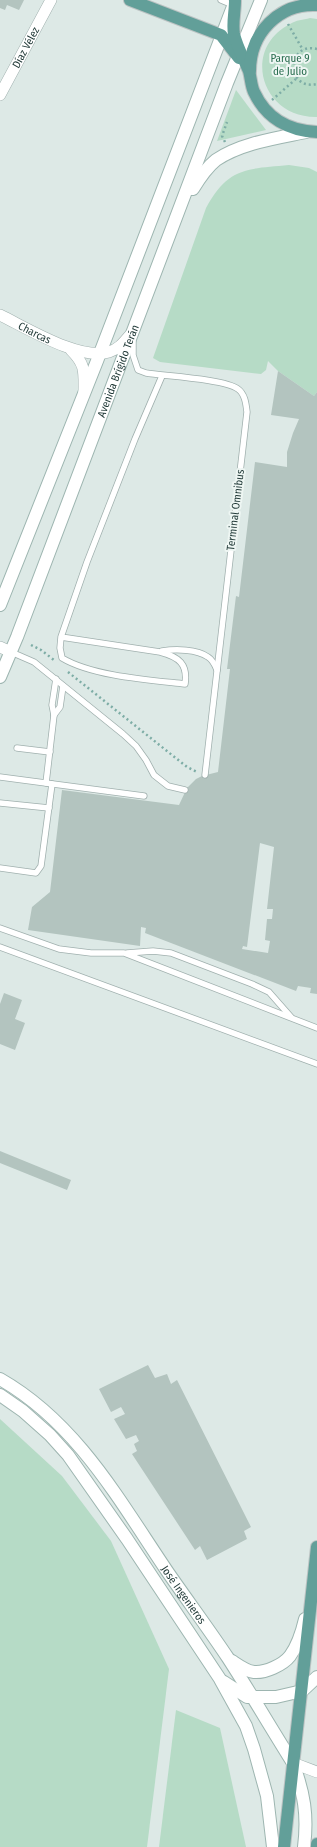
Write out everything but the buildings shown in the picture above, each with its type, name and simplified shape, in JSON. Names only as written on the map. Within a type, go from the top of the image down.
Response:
[{"type":"main road","points":[[130,0],[233,45]]},
{"type":"main road","points":[[234,2],[233,45],[250,74]]},
{"type":"main road","points":[[233,45],[243,24],[259,4]]},
{"type":"main road","points":[[247,33],[259,4]]},
{"type":"main road","points":[[233,45],[247,33],[279,15],[291,9],[310,4]]},
{"type":"main road","points":[[279,15],[262,31],[253,48],[250,61],[250,74],[253,91],[263,108],[274,119],[289,128],[312,132]]},
{"type":"main road","name":"Avenida Brígido Terán","points":[[0,605],[101,352],[213,57],[233,45]]},
{"type":"main road","name":"Avenida Brígido Terán","points":[[0,677],[5,650],[134,331],[176,218],[233,45]]},
{"type":"main road","points":[[176,218],[207,168],[216,160],[240,148],[312,132]]},
{"type":"main road","name":"José Ingenieros","points":[[0,1379],[32,1400],[60,1424],[80,1446],[113,1488],[167,1570],[228,1658],[293,1763],[300,1782],[306,1806],[304,1847]]},
{"type":"main road","name":"José Ingenieros","points":[[0,1395],[23,1411],[50,1435],[68,1455],[98,1496],[220,1678],[246,1726],[254,1749],[267,1796],[273,1847]]},
{"type":"main road","points":[[284,1847],[317,1548]]},
{"type":"main road","points":[[228,1658],[238,1666],[253,1672],[262,1671],[276,1666],[289,1658],[302,1634],[312,1589]]},
{"type":"main road","points":[[220,1678],[234,1690],[247,1697],[276,1697],[302,1691],[317,1678]]},
{"type":"street","name":"Díaz Vélez","points":[[0,95],[51,0]]},
{"type":"street","name":"Charcas","points":[[0,315],[71,349],[88,353],[108,352],[120,346],[134,331]]},
{"type":"street","points":[[71,349],[80,359],[84,372],[84,394]]},
{"type":"street","points":[[293,1763],[317,1772]]},
{"type":"lane","points":[[221,0],[234,2]]},
{"type":"lane","name":"Terminal Omnibus","points":[[134,331],[133,356],[138,370],[162,376],[225,384],[239,390],[246,401],[247,412],[205,775]]},
{"type":"lane","points":[[61,637],[173,655],[184,665],[186,675],[184,684],[146,680],[90,670],[74,665],[62,658],[60,648],[61,637],[87,562],[135,439],[162,376]]},
{"type":"lane","points":[[5,650],[34,662],[56,679],[136,746],[154,775],[168,786],[186,790]]},
{"type":"lane","points":[[160,652],[176,650],[208,656],[217,670]]},
{"type":"lane","points":[[0,868],[36,873],[41,866],[49,808],[50,752],[54,716],[52,706],[56,679]]},
{"type":"lane","points":[[54,716],[60,707],[63,686]]},
{"type":"lane","points":[[16,748],[50,752]]},
{"type":"lane","points":[[0,777],[144,796]]},
{"type":"lane","points":[[0,803],[49,808]]},
{"type":"lane","points":[[0,928],[59,950],[91,954],[153,951],[171,953],[269,992],[293,1018]]},
{"type":"lane","points":[[0,947],[317,1064]]},
{"type":"lane","points":[[124,953],[317,1028]]},
{"type":"path","points":[[279,15],[303,50]]},
{"type":"path","points":[[317,49],[309,48],[303,50],[296,57],[294,62],[294,73],[297,78],[305,84],[317,84]]},
{"type":"path","points":[[263,108],[297,78]]},
{"type":"path","points":[[229,154],[222,136],[230,114]]},
{"type":"path","points":[[31,644],[42,650],[59,664]]},
{"type":"path","points":[[65,669],[187,767],[205,775]]},
{"type":"green space","name":"Parque 9 de Julio","points":[[310,18],[317,19],[317,117],[298,114],[282,106],[271,95],[264,80],[262,65],[266,49],[275,35],[292,23]]},
{"type":"green space","points":[[236,90],[266,130],[217,141]]},
{"type":"green space","points":[[289,165],[309,168],[317,172],[317,392],[314,396],[278,371],[268,361],[266,370],[261,374],[160,362],[153,358],[206,208],[214,195],[231,177],[240,173],[261,168]]},
{"type":"green space","points":[[0,1419],[62,1476],[111,1541],[169,1669],[147,1847],[0,1847]]},
{"type":"green space","points":[[176,1710],[220,1728],[246,1847],[159,1847]]}]
